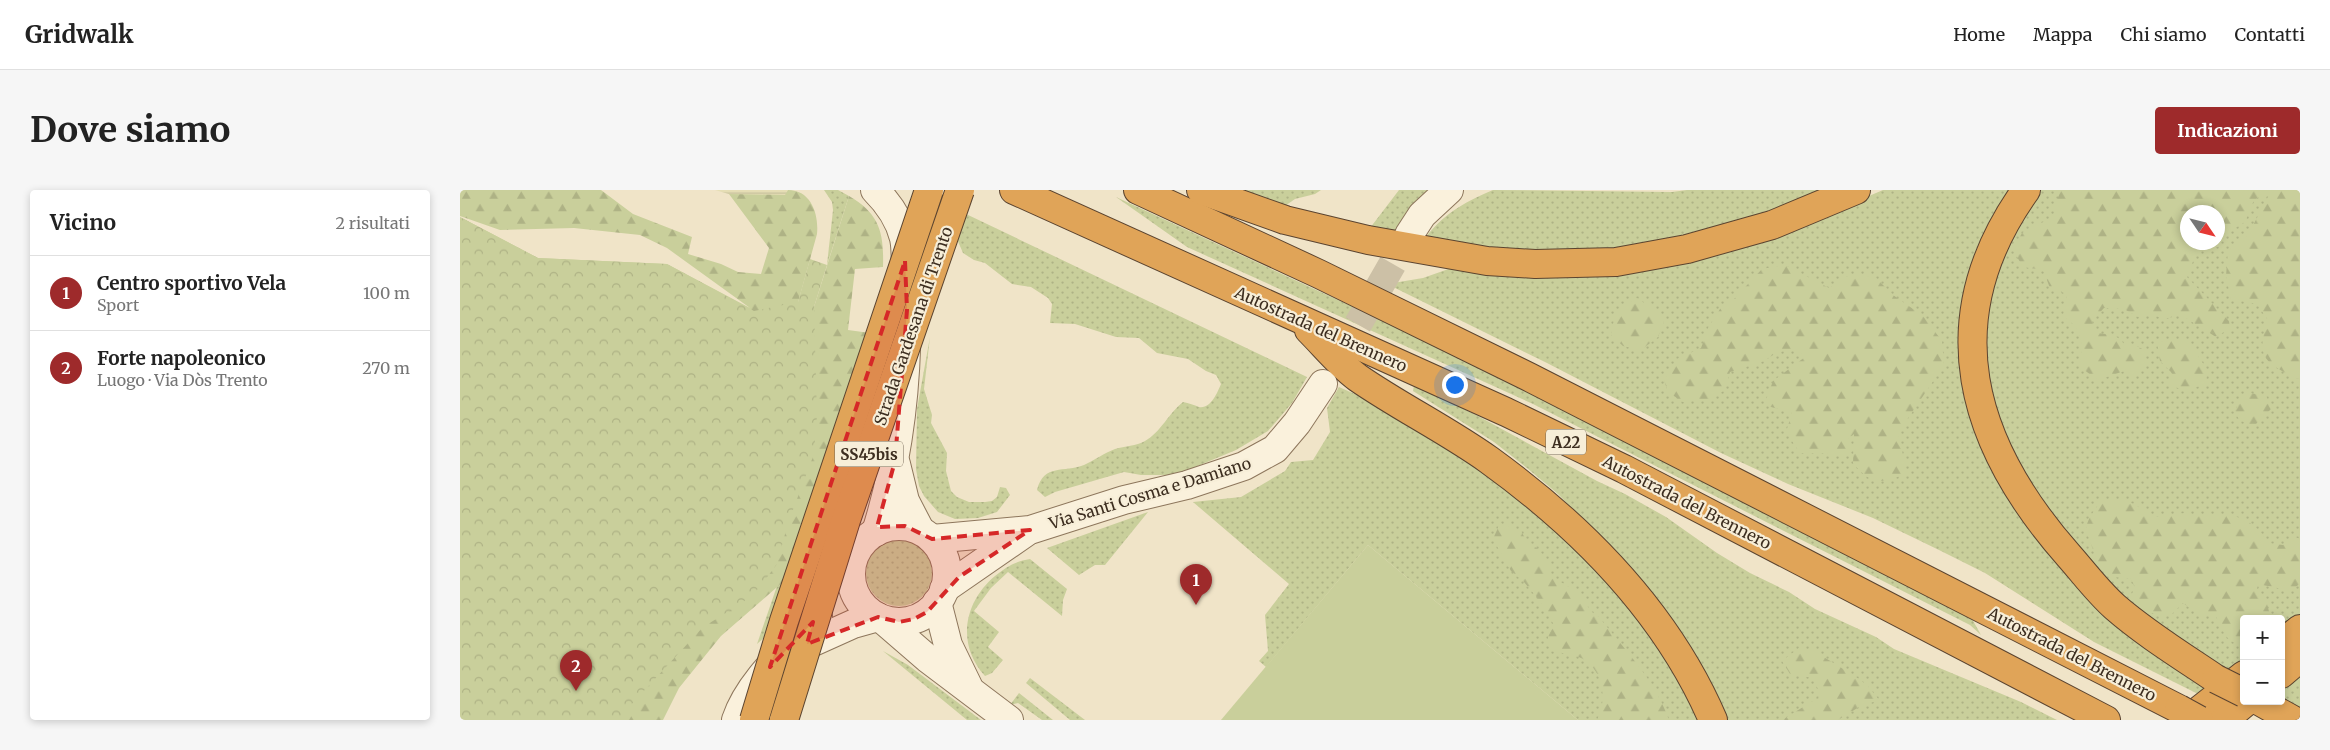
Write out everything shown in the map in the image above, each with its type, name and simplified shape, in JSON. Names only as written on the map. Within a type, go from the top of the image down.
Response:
[{"type":"highway","name":"Strada Gardesana di Trento","points":[[754,720],[787,612],[929,190]]},
{"type":"highway","name":"Strada Gardesana di Trento","points":[[784,720],[846,520],[960,190]]},
{"type":"highway","name":"Autostrada del Brennero","points":[[1014,190],[1506,412],[1624,469],[2106,720]]},
{"type":"highway","name":"Autostrada del Brennero","points":[[1138,190],[1319,274],[1530,377],[2188,716]]},
{"type":"highway","points":[[1201,190],[1286,220],[1368,240],[1487,262],[1534,264],[1616,262],[1686,250],[1772,225],[1856,190]]},
{"type":"highway","points":[[2026,190],[1993,247],[1978,289],[1973,323],[1973,359],[1977,394],[1990,431],[2004,463],[2025,498],[2053,538],[2114,606],[2146,632],[2216,679],[2240,691]]},
{"type":"highway","points":[[1296,317],[1356,377],[1488,459],[1541,500],[1603,556],[1638,597],[1672,643],[1690,671],[1713,720]]},
{"type":"highway","points":[[2285,641],[2300,629]]},
{"type":"highway","points":[[2285,671],[2300,658]]},
{"type":"highway","points":[[2188,716],[2240,677]]},
{"type":"highway","points":[[2224,720],[2268,708]]},
{"type":"street","points":[[875,190],[896,214],[904,239],[907,310],[904,378],[895,460],[886,500],[876,532]]},
{"type":"street","points":[[1409,235],[1422,215],[1449,190]]},
{"type":"street","name":"Via Santi Cosma e Damiano","points":[[926,534],[1030,530],[1124,500],[1187,484],[1244,466],[1260,459],[1275,449],[1286,437],[1323,384]]},
{"type":"street","points":[[782,656],[845,627],[881,618],[899,622],[914,619],[927,612],[941,596],[947,578],[947,565],[941,550],[926,534],[905,501],[895,460]]},
{"type":"street","points":[[926,534],[905,526],[890,526],[876,532],[863,542],[854,555],[851,570],[852,586],[859,601],[870,612],[881,618],[927,658],[1009,720]]},
{"type":"street","name":"Via Santi Cosma e Damiano","points":[[941,596],[1030,530]]},
{"type":"street","points":[[736,720],[752,687],[826,608],[851,570]]},
{"type":"street","points":[[941,596],[948,645],[971,691]]},
{"type":"highlighted area","points":[[905,261],[907,310],[895,461],[877,527],[905,526],[932,539],[1030,530],[959,577],[927,612],[914,619],[899,622],[878,617],[807,644],[813,622],[770,667]]},
{"type":"shaded area","points":[[715,190],[788,190],[786,195],[732,195]]},
{"type":"green space","points":[[460,190],[601,190],[633,214],[692,237],[688,254],[721,264],[738,272],[761,274],[769,248],[729,194],[785,195],[788,190],[803,194],[812,204],[815,211],[817,234],[781,364],[764,443],[460,217],[538,258],[667,264],[750,308],[667,248],[640,235],[574,228],[500,230],[460,216]]},
{"type":"green space","points":[[824,190],[838,190],[849,196],[827,265],[833,210],[832,202]]},
{"type":"green space","points":[[1233,190],[1321,190],[1315,194],[1295,199],[1282,208]]},
{"type":"green space","points":[[1399,190],[1430,190],[1408,212],[1393,237],[1367,232]]},
{"type":"green space","points":[[1493,190],[1672,192],[1687,190],[1834,190],[1758,218],[1655,247],[1540,256],[1422,242],[1437,224],[1453,211]]},
{"type":"green space","points":[[1883,190],[2017,190],[1965,380],[1970,414],[1979,441],[2011,501],[2035,535],[2210,685],[2198,694],[2094,642],[1985,573],[1873,518],[1788,484],[1721,453],[1547,363],[1387,284],[1423,278],[1457,266],[1553,272],[1862,199]]},
{"type":"green space","points":[[2036,190],[2300,190],[2300,617],[2285,627],[2285,615],[2240,615],[2240,661],[2227,670],[2189,649],[2113,588],[2036,497],[2007,441],[1989,392],[1984,303],[2014,223]]},
{"type":"green space","points":[[2060,190],[2300,190],[2300,377],[2298,379],[2278,368],[2266,358],[2263,351],[2263,343],[2268,320],[2257,304],[2231,299],[2226,276],[2228,251],[2248,235],[2271,191],[2254,200],[2245,222],[2225,234],[2225,205],[2180,205],[2180,250],[2197,250],[2187,277],[2229,321],[2230,328],[2216,337],[2181,315],[2164,319],[2148,313],[2138,317],[2124,309],[2104,308],[2092,321],[2095,333],[2112,335],[2119,338],[2124,344],[2135,345],[2144,350],[2146,361],[2138,373],[2132,376],[2127,370],[2098,380],[2080,367],[2081,344],[2079,332],[2063,316],[2067,294],[2050,288],[2043,270],[2023,267],[2013,250],[2022,233],[2053,217]]},
{"type":"green space","points":[[849,196],[868,210],[878,225],[881,234],[883,267],[855,269],[848,330],[870,333],[864,338],[784,581],[721,636],[679,688],[663,720],[580,720],[814,307]]},
{"type":"green space","points":[[1116,197],[1489,370],[1972,619],[1981,635],[1970,625],[1533,404],[1187,247]]},
{"type":"green space","points":[[966,214],[1307,377],[1292,403],[1268,431],[1236,450],[1183,472],[1171,475],[1141,475],[1124,472],[1055,492],[1045,497],[1037,490],[1044,476],[1050,472],[1084,465],[1107,452],[1145,441],[1155,433],[1183,402],[1199,407],[1207,406],[1213,400],[1221,384],[1216,375],[1188,359],[1157,353],[1139,338],[1116,337],[1075,324],[1050,323],[1052,304],[1048,298],[1031,287],[1012,284],[985,263],[974,260],[963,253],[957,239]]},
{"type":"green space","points":[[460,217],[538,258],[667,264],[754,311],[798,302],[810,259],[827,265],[814,307],[817,415],[814,454],[788,523],[777,564],[759,588],[741,604],[703,627],[617,720],[460,720]]},
{"type":"green space","points":[[1785,265],[1829,288],[1851,274],[1875,277],[1893,295],[1923,316],[1942,341],[1944,365],[1898,433],[1907,473],[1883,481],[1877,481],[1866,476],[1853,463],[1854,434],[1846,441],[1852,451],[1844,458],[1828,454],[1800,453],[1786,432],[1792,413],[1764,405],[1773,381],[1805,357],[1795,348],[1776,353],[1764,361],[1730,372],[1725,390],[1709,399],[1683,402],[1668,392],[1664,380],[1677,359],[1701,348],[1708,328],[1720,309],[1734,299],[1762,269]]},
{"type":"green space","points":[[1637,298],[1653,309],[1664,322],[1658,337],[1641,350],[1623,346],[1611,335],[1618,313]]},
{"type":"green space","points":[[930,337],[924,389],[932,415],[931,423],[947,453],[946,471],[951,491],[957,497],[969,502],[985,502],[992,501],[997,497],[1000,487],[1006,488],[1010,495],[997,512],[978,518],[955,519],[938,512],[924,496],[919,486],[916,469],[917,409]]},
{"type":"green space","points":[[2169,340],[2188,341],[2208,371],[2205,384],[2188,390],[2168,386],[2173,374],[2160,361],[2157,342]]},
{"type":"green space","points":[[1414,385],[1478,416],[1597,481],[1625,494],[1666,517],[1717,553],[1750,573],[1789,592],[1815,609],[1876,637],[1894,649],[2021,702],[2057,720],[1724,720],[1607,545],[1558,494],[1527,468],[1494,442],[1413,391]]},
{"type":"green space","points":[[1339,387],[1357,395],[1361,389],[1483,463],[1634,602],[1702,720],[1578,720],[1368,545],[1266,667],[1259,661],[1268,651],[1265,615],[1289,584],[1193,502],[1241,497],[1285,471],[1291,462],[1313,460],[1330,432],[1327,408]]},
{"type":"green space","points":[[2245,392],[2266,396],[2272,408],[2253,427],[2240,420],[2234,412]]},
{"type":"green space","points":[[2119,499],[2134,504],[2154,517],[2185,513],[2205,516],[2228,514],[2246,520],[2260,531],[2267,543],[2283,545],[2295,537],[2300,539],[2300,583],[2292,591],[2258,584],[2256,594],[2267,604],[2270,615],[2240,615],[2240,644],[2228,639],[2215,615],[2199,615],[2183,603],[2171,615],[2150,613],[2130,597],[2135,588],[2131,579],[2108,574],[2097,560],[2086,529],[2088,521],[2102,500]]},
{"type":"green space","points":[[1148,512],[1105,565],[1095,565],[1079,575],[1047,548]]},
{"type":"green space","points":[[1500,523],[1521,531],[1526,540],[1539,550],[1550,565],[1551,576],[1577,592],[1592,612],[1599,617],[1648,679],[1669,720],[1597,720],[1603,696],[1600,680],[1596,672],[1585,660],[1551,651],[1548,638],[1554,625],[1540,601],[1524,582],[1511,571],[1493,539]]},
{"type":"green space","points":[[899,540],[912,543],[922,550],[929,560],[932,573],[929,586],[922,596],[912,603],[899,606],[886,603],[876,596],[869,586],[866,573],[869,560],[876,550],[886,543]]},
{"type":"green space","points":[[1368,545],[1578,720],[1221,720]]},
{"type":"green space","points":[[1030,559],[1067,589],[1063,600],[1062,616],[1008,572],[991,588],[974,611],[999,632],[988,647],[1003,660],[992,673],[985,676],[976,664],[970,651],[967,637],[971,611],[976,598],[984,586],[1003,570],[1020,561]]},
{"type":"green space","points":[[784,581],[767,635],[757,644],[777,586]]},
{"type":"green space","points":[[1799,648],[1814,651],[1853,675],[1867,685],[1879,700],[1859,707],[1838,720],[1782,720],[1821,696],[1813,678],[1790,674],[1782,661]]},
{"type":"green space","points":[[883,651],[908,665],[981,720],[967,720]]},
{"type":"green space","points":[[2300,667],[2300,709],[2285,701],[2285,679]]},
{"type":"green space","points":[[1030,678],[1085,720],[1070,720],[1026,683]]},
{"type":"green space","points":[[1019,693],[1053,720],[1042,720],[1018,703],[1010,705]]},
{"type":"tunnel","points":[[1337,361],[1409,235]]},
{"type":"place","name":"Centro sportivo Vela","points":[[1196,605]]},
{"type":"place","name":"Forte napoleonico","points":[[576,691]]}]
